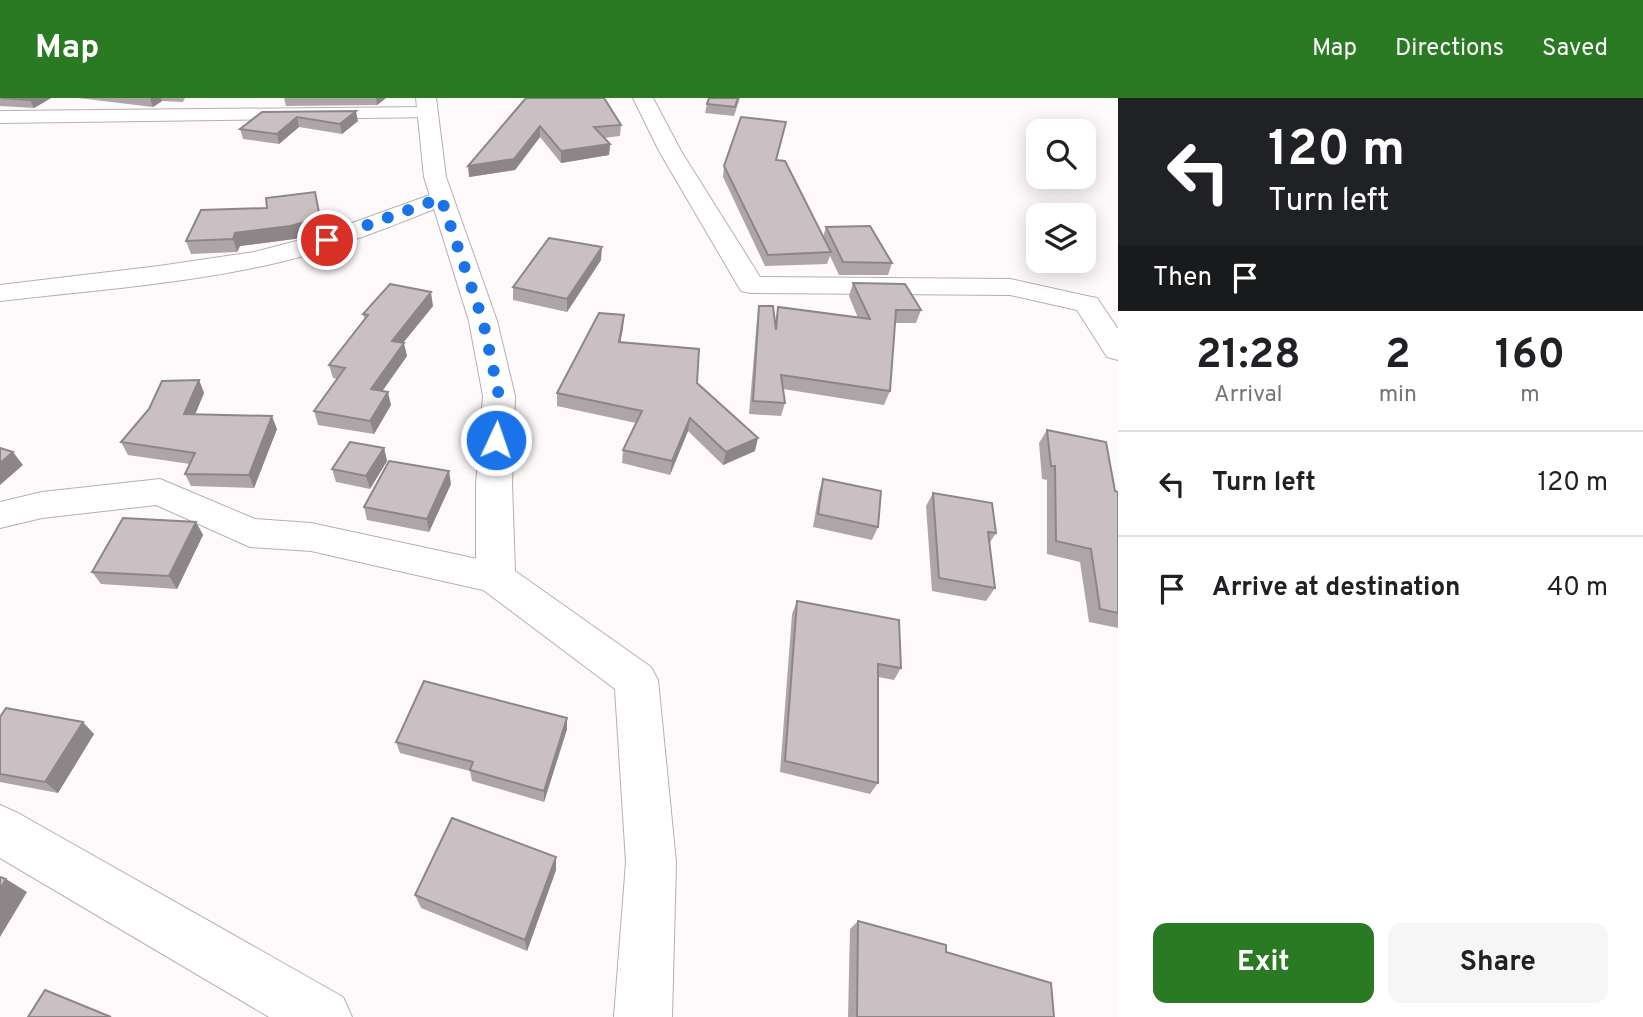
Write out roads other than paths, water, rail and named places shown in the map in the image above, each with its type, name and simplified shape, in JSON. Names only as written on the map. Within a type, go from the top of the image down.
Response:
[{"type":"street","points":[[52,116],[71,98]]},
{"type":"street","points":[[643,98],[670,151],[751,285],[1010,288],[1087,304],[1118,351]]},
{"type":"street","points":[[0,117],[427,105],[435,177],[483,321],[499,396],[494,484],[496,578]]},
{"type":"street","points":[[0,293],[153,277],[256,259],[351,233],[441,198]]},
{"type":"street","points":[[0,515],[42,505],[160,492],[250,534],[311,537],[496,578],[636,680],[651,862],[643,1017]]},
{"type":"street","points":[[0,830],[323,1017]]}]
